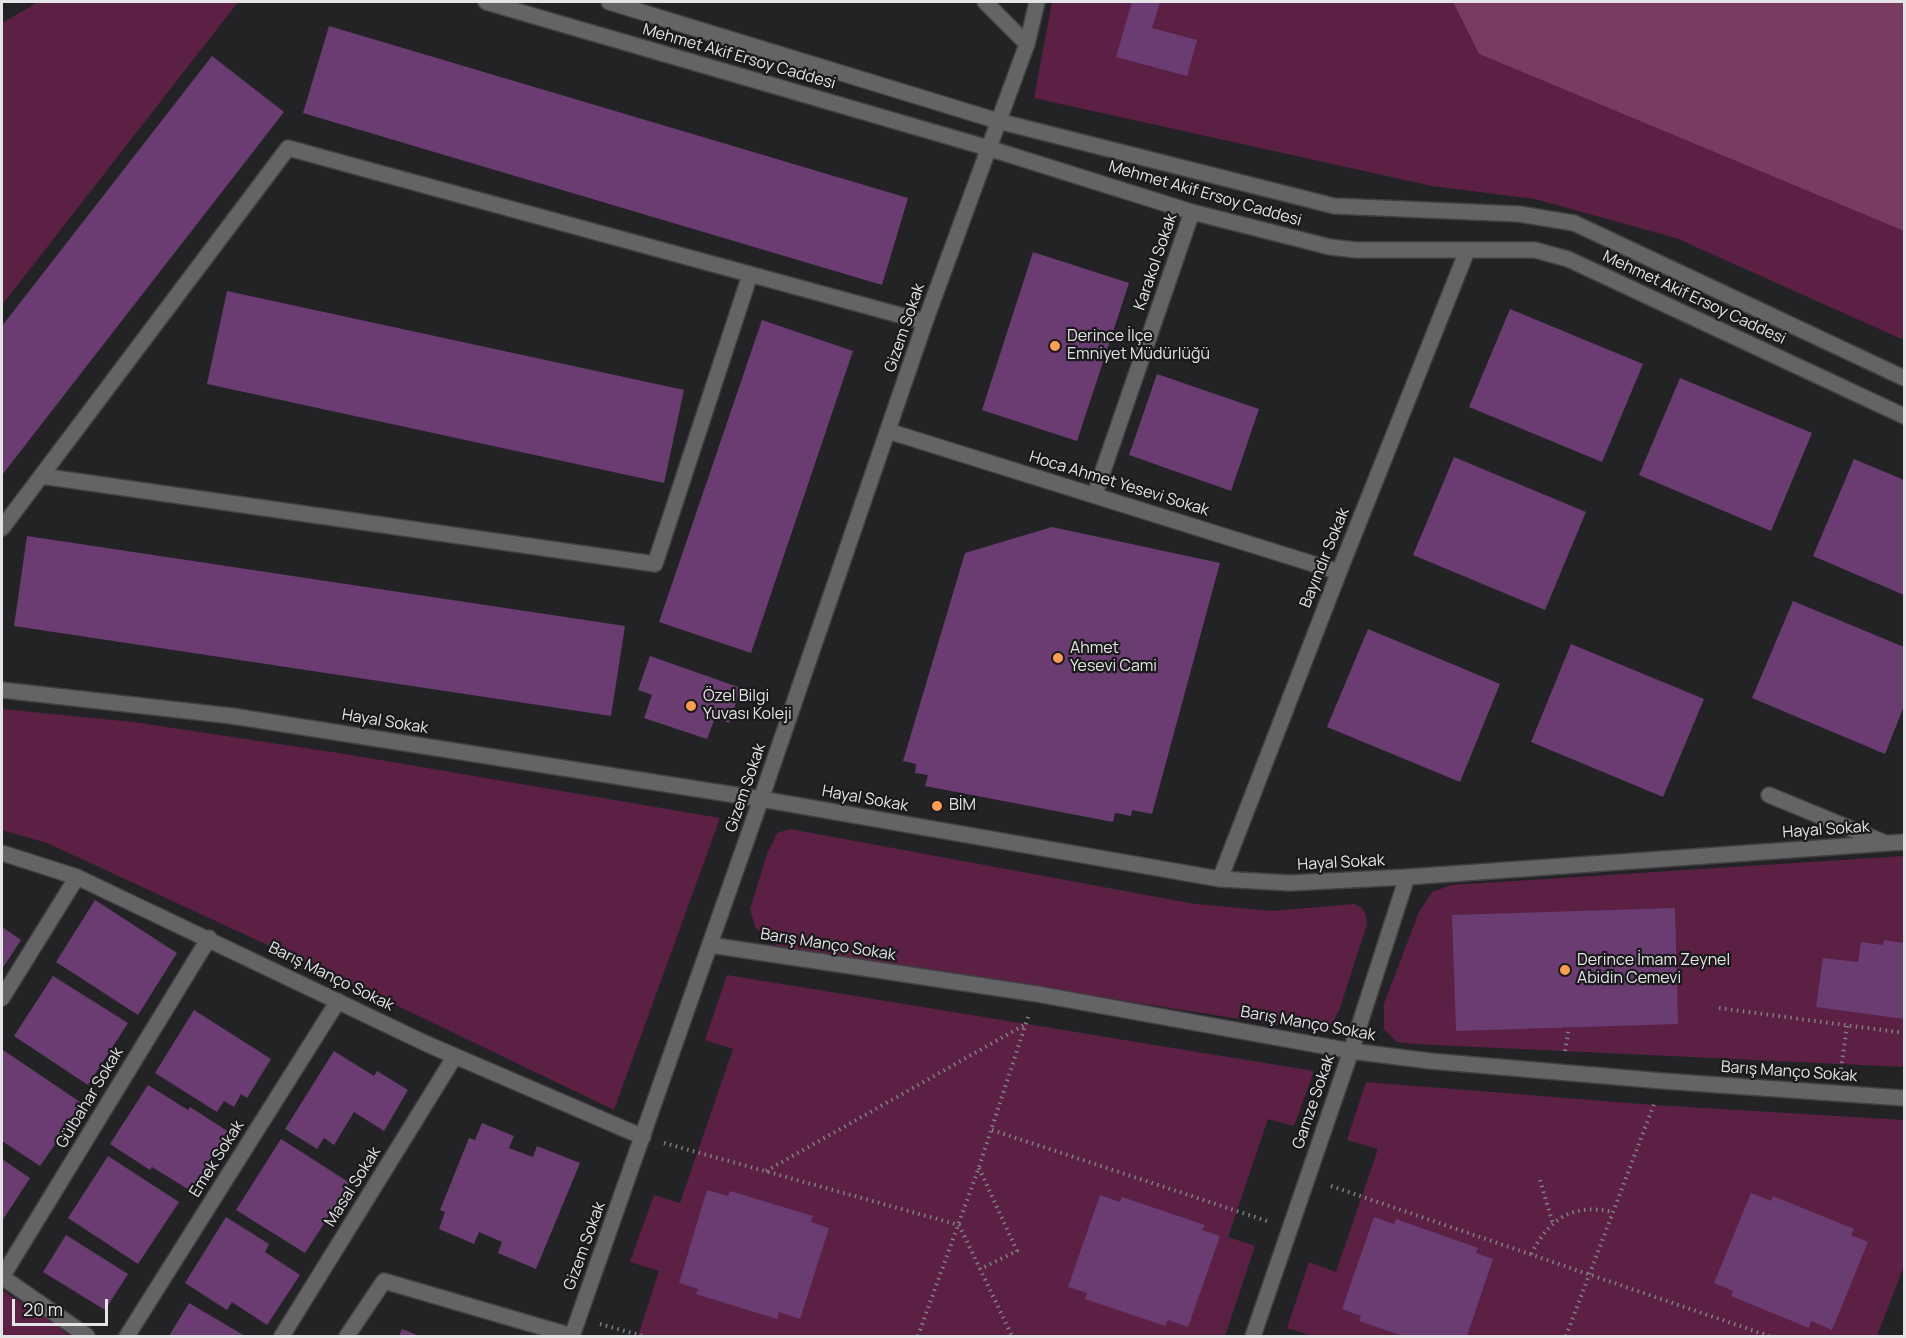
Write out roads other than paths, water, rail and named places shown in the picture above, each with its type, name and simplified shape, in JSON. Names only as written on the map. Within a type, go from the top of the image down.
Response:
[{"type":"street","name":"Mehmet Akif Ersoy Caddesi","points":[[486,2],[988,148],[1192,212],[1330,247],[1356,250],[1535,250],[1568,259],[1905,416]]},
{"type":"street","name":"Mehmet Akif Ersoy Caddesi","points":[[609,2],[998,121],[1334,206],[1519,214],[1574,223],[1905,378]]},
{"type":"street","points":[[985,2],[1027,44]]},
{"type":"street","name":"Gizem Sokak","points":[[572,1336],[926,322],[1027,44],[1037,2]]},
{"type":"street","points":[[2,528],[288,148],[926,322]]},
{"type":"street","name":"Karakol Sokak","points":[[1095,494],[1192,212]]},
{"type":"street","name":"Bayındır Sokak","points":[[1220,879],[1467,251]]},
{"type":"street","points":[[41,476],[655,564],[750,274]]},
{"type":"street","name":"Hoca Ahmet Yesevi Sokak","points":[[888,431],[1339,572]]},
{"type":"street","name":"Hayal Sokak","points":[[2,690],[232,716],[761,800],[1220,879],[1290,883],[1407,877],[1905,842]]},
{"type":"street","points":[[1769,795],[1887,843]]},
{"type":"street","name":"Barış Manço Sokak","points":[[2,853],[77,877],[455,1056],[643,1137]]},
{"type":"street","points":[[2,998],[77,877]]},
{"type":"street","name":"Gamze Sokak","points":[[1253,1336],[1351,1051],[1407,877]]},
{"type":"street","name":"Gülbahar Sokak","points":[[2,1277],[209,938]]},
{"type":"street","name":"Barış Manço Sokak","points":[[710,945],[1037,994],[1351,1051],[1430,1061],[1663,1081],[1905,1098]]},
{"type":"street","name":"Emek Sokak","points":[[127,1336],[338,1001]]},
{"type":"street","name":"Masal Sokak","points":[[282,1336],[455,1056]]},
{"type":"street","points":[[2,1277],[87,1336]]},
{"type":"street","points":[[347,1336],[384,1281],[572,1336]]},
{"type":"place","name":"Derince İlçe Emniyet Müdürlüğü","points":[[1055,346]]},
{"type":"place","name":"Ahmet Yesevi Cami","points":[[1058,658]]},
{"type":"place","name":"Özel Bilgi Yuvası Koleji","points":[[691,706]]},
{"type":"place","name":"BİM","points":[[937,806]]},
{"type":"place","name":"Derince İmam Zeynel Abidin Cemevi","points":[[1565,970]]}]
